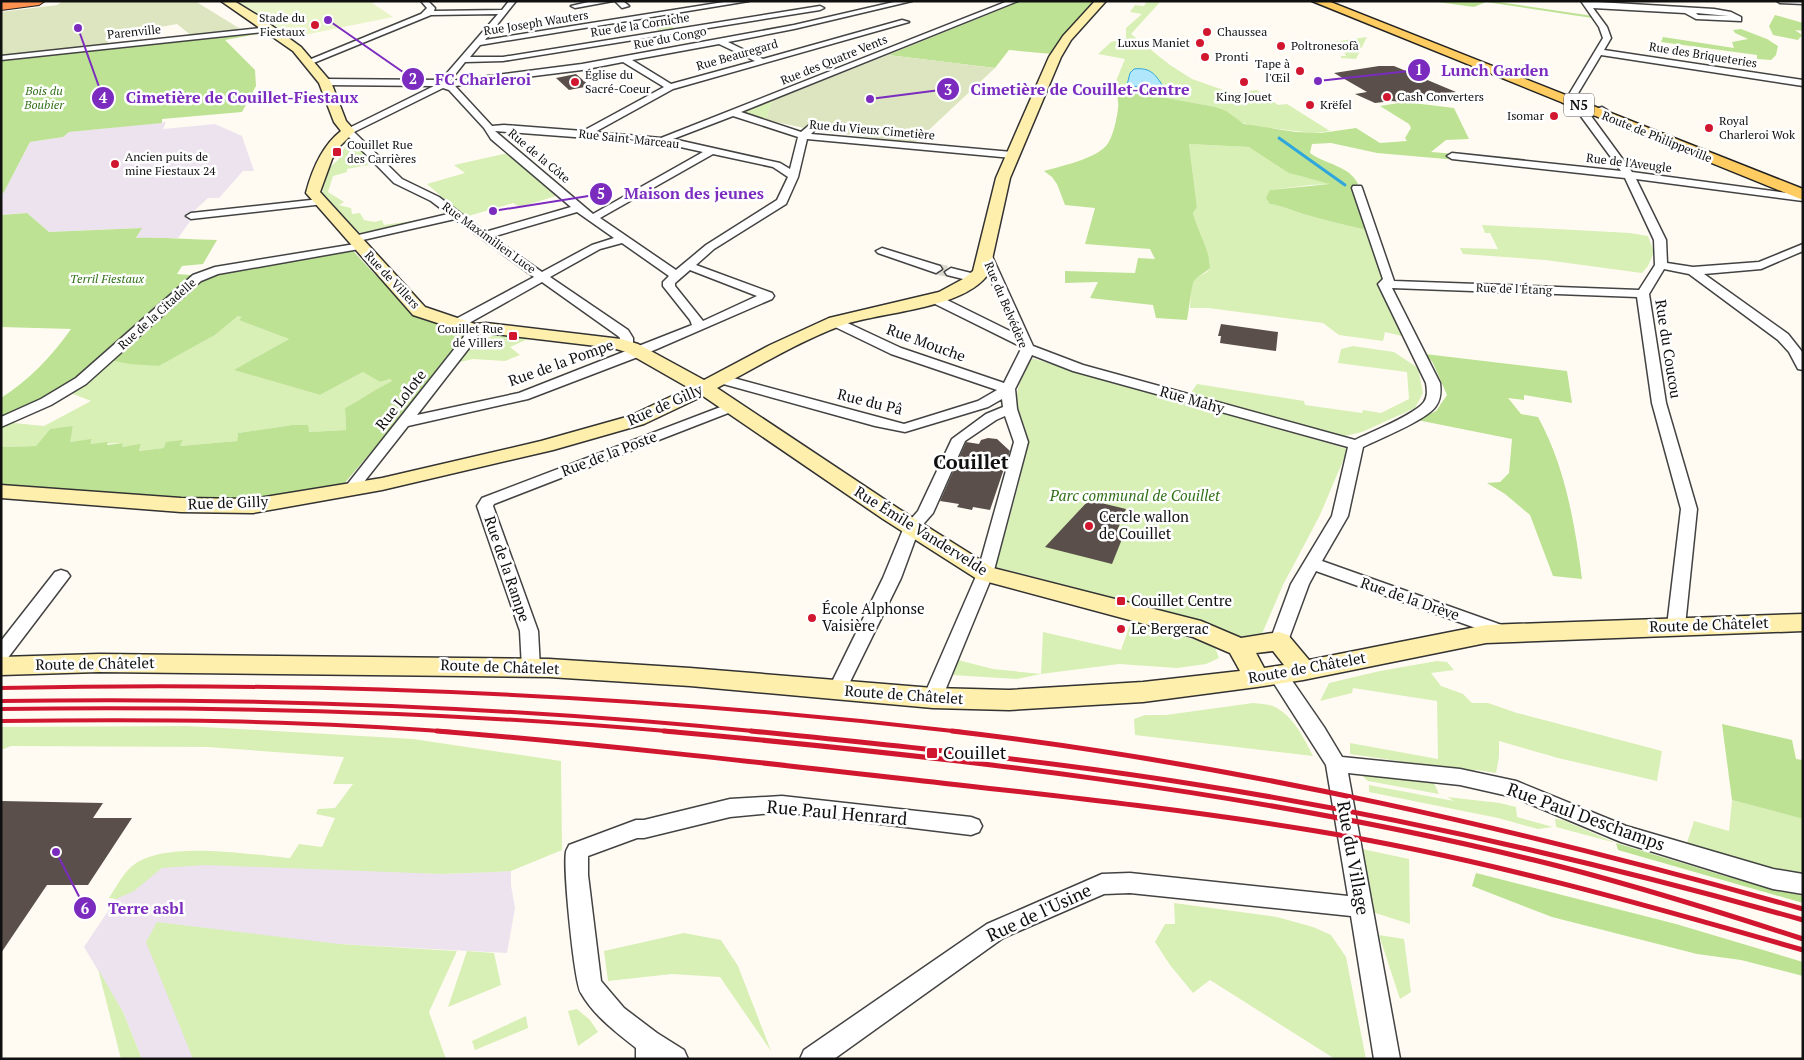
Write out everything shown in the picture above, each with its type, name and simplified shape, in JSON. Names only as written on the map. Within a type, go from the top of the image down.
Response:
[{"type":"highway","points":[[1,5],[20,1]]},
{"type":"highway","points":[[1,5],[39,1]]},
{"type":"main road","points":[[226,1],[297,48],[325,82],[340,122],[348,131],[339,138],[318,175],[313,193],[320,202]]},
{"type":"main road","points":[[975,278],[981,273],[986,256],[1003,178],[1055,57],[1068,38],[1101,1]]},
{"type":"main road","name":"Route de Philippeville","points":[[1317,1],[1803,189]]},
{"type":"main road","name":"Route de Philippeville","points":[[1323,1],[1569,99]]},
{"type":"main road","name":"Route de Philippeville","points":[[1598,110],[1803,196]]},
{"type":"main road","name":"Rue de Villers","points":[[320,202],[419,311],[466,326],[632,349],[712,383],[731,407]]},
{"type":"main road","name":"Rue de Gilly","points":[[1,491],[181,505],[253,506],[382,484],[546,446],[637,420],[776,349],[834,322],[935,299],[975,278]]},
{"type":"main road","name":"Rue Émile Vandervelde","points":[[731,407],[890,514],[985,574],[1201,630],[1239,647]]},
{"type":"main road","name":"Route de Châtelet","points":[[1,666],[109,663],[530,668],[690,677],[933,698],[978,700],[1054,698],[1143,692],[1267,676],[1486,634],[1803,622]]},
{"type":"main road","points":[[1239,647],[1279,641],[1303,670]]},
{"type":"main road","points":[[1239,647],[1267,676]]},
{"type":"street","points":[[424,1],[431,8],[429,13]]},
{"type":"street","points":[[348,131],[443,84],[513,1]]},
{"type":"street","points":[[577,7],[610,1]]},
{"type":"street","points":[[618,1],[626,6]]},
{"type":"street","points":[[704,1],[712,7]]},
{"type":"street","name":"Rue Joseph Wauters","points":[[478,43],[746,1]]},
{"type":"street","name":"Rue du Congo","points":[[443,84],[548,73],[720,41],[865,12],[909,1]]},
{"type":"street","name":"Rue des Quatre Vents","points":[[662,140],[1014,1]]},
{"type":"street","points":[[1780,1],[1800,3]]},
{"type":"street","points":[[1569,99],[1607,38],[1607,34],[1586,3]]},
{"type":"street","points":[[1586,3],[1728,13],[1738,19],[1696,17],[1691,12],[1685,11]]},
{"type":"street","name":"Rue de la Corniche","points":[[464,60],[503,59],[824,8],[763,14],[733,13],[712,7]]},
{"type":"street","points":[[837,9],[865,12]]},
{"type":"street","points":[[308,62],[429,13],[503,12]]},
{"type":"street","name":"Rue Beauregard","points":[[584,134],[670,87],[909,23],[865,12]]},
{"type":"street","points":[[584,19],[592,25]]},
{"type":"street","points":[[922,27],[938,31]]},
{"type":"street","name":"Parenville","points":[[1,58],[270,29]]},
{"type":"street","name":"Rue du Congo","points":[[720,41],[762,61]]},
{"type":"street","name":"Rue des Briqueteries","points":[[1599,52],[1803,83]]},
{"type":"street","name":"Rue du Congo","points":[[624,59],[670,87]]},
{"type":"street","points":[[325,82],[443,84]]},
{"type":"street","name":"Rue de la Côte","points":[[443,84],[452,88],[490,129],[494,137],[579,208],[676,275]]},
{"type":"street","points":[[1598,110],[1585,115],[1629,175],[1660,240],[1661,265],[1693,271],[1761,265],[1803,247]]},
{"type":"street","name":"Rue du Vieux Cimetière","points":[[734,113],[803,136],[1012,155]]},
{"type":"street","points":[[699,327],[696,319],[669,286],[669,282],[710,248],[782,202],[793,177],[803,136],[815,125]]},
{"type":"street","name":"Rue Saint-Marceau","points":[[490,129],[504,128],[662,140],[776,165],[793,177]]},
{"type":"street","name":"Rue Maximilien Luce","points":[[348,131],[398,181],[435,199],[455,216],[622,333],[627,338],[632,349]]},
{"type":"street","points":[[593,218],[711,151]]},
{"type":"street","name":"Rue de l'Aveugle","points":[[1452,156],[1803,196]]},
{"type":"street","points":[[1279,641],[1300,584],[1340,516],[1356,445],[1416,415],[1430,405],[1434,395],[1433,383],[1384,284],[1389,280],[1374,232],[1356,188]]},
{"type":"street","points":[[192,216],[320,202]]},
{"type":"street","points":[[483,236],[579,208]]},
{"type":"street","points":[[357,243],[455,216]]},
{"type":"street","points":[[466,326],[542,276],[596,247],[624,239]]},
{"type":"street","name":"Rue de la Citadelle","points":[[1,423],[46,402],[81,381],[197,278],[215,271],[357,243]]},
{"type":"street","points":[[882,251],[936,269]]},
{"type":"street","name":"Rue du Belvédère","points":[[986,256],[1027,346],[1008,390]]},
{"type":"street","name":"Rue du Coucou","points":[[1661,265],[1643,294],[1660,403],[1689,509],[1676,626]]},
{"type":"street","points":[[632,349],[699,327],[768,296],[689,266]]},
{"type":"street","points":[[1693,271],[1783,337],[1795,351],[1803,366]]},
{"type":"street","points":[[951,272],[975,278]]},
{"type":"street","name":"Rue de l'Étang","points":[[1384,284],[1643,294]]},
{"type":"street","name":"Rue Mahy","points":[[935,299],[1027,346],[1078,368],[1356,445]]},
{"type":"street","name":"Rue Mouche","points":[[834,322],[896,351],[1008,390]]},
{"type":"street","name":"Rue Lolote","points":[[351,489],[469,339],[466,326]]},
{"type":"street","name":"Rue de la Pompe","points":[[405,422],[523,396],[632,349]]},
{"type":"street","name":"Rue du Pâ","points":[[712,383],[905,428],[982,404],[1008,390]]},
{"type":"street","points":[[933,698],[985,574],[1021,442],[1010,409],[1008,390]]},
{"type":"street","name":"Rue de la Poste","points":[[488,501],[731,407]]},
{"type":"street","points":[[837,690],[892,578],[912,527],[925,513],[959,439],[991,417],[1010,409]]},
{"type":"street","name":"Rue de la Rampe","points":[[488,501],[485,506],[529,630],[530,668]]},
{"type":"street","name":"Rue de la Drève","points":[[1312,564],[1509,633]]},
{"type":"street","points":[[1,654],[61,576]]},
{"type":"street","name":"Rue du Village","points":[[1267,676],[1317,732],[1336,764],[1387,1059]]},
{"type":"street","name":"Rue Paul Deschamps","points":[[1336,764],[1460,777],[1516,789],[1621,833],[1773,879],[1803,884]]},
{"type":"street","name":"Rue Paul Henrard","points":[[644,829],[730,808],[782,804],[971,826]]},
{"type":"street","points":[[644,829],[636,829],[577,851],[576,875],[589,984],[594,994],[612,1014],[649,1050],[675,1059]]},
{"type":"street","name":"Rue de l'Usine","points":[[813,1059],[996,931],[1102,884],[1130,883],[1362,907]]},
{"type":"shaded area","points":[[166,122],[163,129],[215,124],[242,136],[254,171],[243,171],[219,198],[208,198],[192,213],[191,220],[178,238],[136,238],[141,228],[49,232],[27,213],[1,215],[1,195],[30,142],[63,137],[69,132]]},
{"type":"shaded area","points":[[205,861],[442,874],[511,871],[511,885],[515,908],[507,953],[339,944],[194,1059],[142,1059],[123,1012],[84,947],[116,899],[162,868]]},
{"type":"green space","points":[[63,1],[195,1],[242,30],[192,36],[177,24],[110,36],[107,45],[1,56],[1,12],[57,5]]},
{"type":"green space","name":"Stade du Fiestaux","points":[[246,1],[381,1],[372,3],[393,17],[294,37],[239,3]]},
{"type":"green space","points":[[1021,1],[1097,1],[1052,54],[1009,50],[995,68],[888,55]]},
{"type":"green space","points":[[1147,1],[1161,1],[1131,34],[1170,65],[1192,79],[1232,93],[1257,90],[1278,105],[1287,104],[1330,131],[1311,133],[1254,126],[1242,123],[1216,107],[1118,89],[1116,81],[1125,59],[1098,54],[1111,42],[1126,38],[1126,28],[1142,14],[1130,12],[1135,5],[1144,6]]},
{"type":"green space","points":[[1430,1],[1492,1],[1593,16],[1592,18],[1486,2],[1474,7]]},
{"type":"green space","points":[[1775,15],[1803,23],[1803,31],[1795,30],[1802,35],[1798,40],[1773,35],[1769,26]]},
{"type":"green space","points":[[658,17],[677,30],[662,33],[643,19]]},
{"type":"green space","points":[[1741,29],[1767,39],[1778,46],[1776,55],[1771,60],[1757,59],[1757,55],[1661,42],[1663,37],[1734,48],[1732,42],[1748,39],[1735,33],[1733,30]]},
{"type":"green space","name":"Bois du Boubier","points":[[259,30],[269,32],[225,40],[255,70],[256,86],[242,112],[162,119],[162,123],[69,132],[63,137],[30,142],[1,195],[1,59]]},
{"type":"green space","points":[[1367,37],[1356,59],[1341,58],[1341,56],[1346,56],[1341,45],[1334,45],[1333,42]]},
{"type":"green space","points":[[888,55],[995,68],[915,143],[814,130],[766,120],[772,101]]},
{"type":"green space","points":[[1118,89],[1216,107],[1226,111],[1244,124],[1296,132],[1321,133],[1356,128],[1380,143],[1407,141],[1405,138],[1411,128],[1409,124],[1380,106],[1405,102],[1454,108],[1469,139],[1446,140],[1431,152],[1522,159],[1527,166],[1377,153],[1331,143],[1312,144],[1310,153],[1343,169],[1354,178],[1358,184],[1353,188],[1371,231],[1270,204],[1266,198],[1270,190],[1330,184],[1289,173],[1249,147],[1189,144],[1197,207],[1193,213],[1206,247],[1210,268],[1194,281],[1187,320],[1156,318],[1153,305],[1090,298],[1098,282],[1065,283],[1065,271],[1135,273],[1138,258],[1155,259],[1150,249],[1085,244],[1095,208],[1065,205],[1057,184],[1044,171],[1094,155],[1106,146],[1111,138],[1116,122]]},
{"type":"green space","points":[[772,101],[766,120],[743,113],[743,112]]},
{"type":"green space","points":[[345,138],[353,141],[374,164],[347,169],[347,172],[333,176],[328,192],[344,202],[339,205],[351,208],[352,214],[360,213],[364,220],[375,222],[382,220],[384,225],[432,218],[361,234],[321,196],[329,168],[338,160],[346,145],[342,144]]},
{"type":"green space","points":[[1189,144],[1249,147],[1300,176],[1333,184],[1270,190],[1270,204],[1371,231],[1410,338],[1385,332],[1383,341],[1339,335],[1323,323],[1208,308],[1190,308],[1191,286],[1195,279],[1207,272],[1210,268],[1210,262],[1197,231],[1193,213],[1197,207]]},
{"type":"green space","points":[[508,153],[556,196],[520,207],[513,203],[465,217],[427,184],[465,173],[454,165]]},
{"type":"green space","name":"Terril Fiestaux","points":[[27,213],[49,232],[142,228],[136,238],[217,240],[203,264],[182,266],[177,274],[190,275],[348,245],[373,272],[401,297],[431,318],[465,333],[383,438],[343,485],[241,500],[168,500],[1,485],[1,447],[36,446],[50,429],[73,426],[70,442],[92,439],[90,444],[108,442],[107,445],[123,443],[122,447],[141,444],[139,451],[164,448],[166,442],[183,440],[180,446],[237,441],[238,433],[292,425],[308,425],[309,432],[346,430],[345,408],[392,381],[390,379],[380,382],[363,372],[320,395],[234,370],[289,339],[239,320],[242,317],[238,316],[215,335],[159,366],[130,364],[99,358],[65,387],[1,421],[1,398],[39,367],[71,329],[1,327],[1,215]]},
{"type":"green space","points":[[1482,225],[1630,233],[1648,236],[1654,252],[1648,266],[1642,273],[1545,260],[1463,254],[1460,248],[1498,249],[1490,233],[1485,233]]},
{"type":"green space","points":[[238,316],[243,317],[240,320],[289,339],[235,370],[320,395],[363,372],[380,382],[390,379],[392,381],[345,408],[346,430],[309,432],[292,425],[238,433],[237,441],[180,446],[183,440],[164,448],[139,451],[141,445],[122,447],[123,443],[89,444],[92,440],[69,442],[73,427],[50,429],[36,446],[1,447],[1,427],[28,413],[14,423],[44,426],[91,401],[68,392],[65,387],[99,358],[159,366],[215,335]]},
{"type":"green space","points":[[496,335],[530,338],[510,347],[520,355],[505,361],[473,359],[460,362],[474,342]]},
{"type":"green space","points":[[1353,346],[1394,352],[1418,368],[1423,393],[1415,408],[1362,432],[1345,436],[1290,424],[1190,394],[1197,384],[1304,401],[1305,405],[1362,413],[1363,410],[1381,413],[1409,399],[1407,372],[1338,363],[1341,349]]},
{"type":"green space","points":[[1425,354],[1567,371],[1572,403],[1524,395],[1524,400],[1508,398],[1521,414],[1538,417],[1555,455],[1568,496],[1582,579],[1553,576],[1530,515],[1505,494],[1487,483],[1500,482],[1509,473],[1512,439],[1417,420],[1436,411],[1447,395],[1433,363]]},
{"type":"green space","name":"Parc communal de Couillet","points":[[1031,358],[1348,449],[1320,515],[1283,585],[1261,636],[1239,641],[1190,618],[996,567],[1024,457],[1026,439],[1019,420],[1016,403],[1018,388]]},
{"type":"green space","points":[[1131,622],[1214,645],[1219,658],[1206,664],[1177,668],[1119,664],[1041,674],[1043,632],[1121,650]]},
{"type":"green space","points":[[958,660],[993,669],[1041,674],[1017,679],[952,675]]},
{"type":"green space","points":[[1437,661],[1447,662],[1454,670],[1431,673],[1441,686],[1463,694],[1472,703],[1488,703],[1517,713],[1662,751],[1657,781],[1558,758],[1499,741],[1496,773],[1477,770],[1467,771],[1350,754],[1350,743],[1438,759],[1437,701],[1353,688],[1352,693],[1320,701],[1329,683],[1380,671]]},
{"type":"green space","points":[[1253,703],[1273,706],[1286,715],[1297,728],[1313,756],[1135,735],[1134,719],[1145,715],[1166,715]]},
{"type":"green space","points":[[1722,724],[1792,740],[1796,759],[1803,760],[1803,819],[1732,800]]},
{"type":"green space","points":[[187,726],[413,739],[561,761],[562,850],[511,871],[495,872],[442,874],[206,865],[162,868],[134,891],[116,899],[109,898],[129,869],[143,860],[161,854],[182,851],[205,851],[290,858],[299,844],[322,847],[335,818],[316,814],[318,809],[335,808],[353,784],[333,784],[344,757],[208,747],[11,746],[1,750],[1,727]]},
{"type":"green space","points":[[1359,773],[1433,781],[1439,794],[1368,781]]},
{"type":"green space","points":[[1369,785],[1454,801],[1447,797],[1500,803],[1516,807],[1517,817],[1553,827],[1538,829],[1498,818],[1369,792]]},
{"type":"green space","points":[[1732,800],[1803,819],[1803,877],[1686,846],[1694,821],[1729,831]]},
{"type":"green space","points":[[1555,819],[1563,820],[1616,843],[1556,827]]},
{"type":"green space","points":[[1616,843],[1725,876],[1803,896],[1803,903],[1618,850]]},
{"type":"green space","points":[[1362,849],[1409,859],[1410,924],[1372,912]]},
{"type":"green space","points":[[1476,873],[1676,924],[1803,962],[1803,976],[1741,960],[1697,954],[1552,917],[1472,886]]},
{"type":"green space","points":[[1174,903],[1277,917],[1313,927],[1331,935],[1346,957],[1366,1059],[1335,1059],[1210,980],[1193,993],[1170,965],[1155,942],[1165,924],[1175,924]]},
{"type":"green space","points":[[157,922],[339,944],[457,951],[429,1012],[446,1059],[193,1059],[146,942]]},
{"type":"green space","points":[[684,933],[721,940],[738,966],[771,1051],[720,977],[672,974],[608,981],[604,951]]},
{"type":"green space","points":[[1379,935],[1404,939],[1411,992],[1400,999]]},
{"type":"green space","points":[[467,951],[494,953],[501,985],[448,1007]]},
{"type":"green space","points":[[98,969],[123,1012],[142,1059],[121,1059]]},
{"type":"green space","points":[[577,1009],[590,1020],[598,1032],[578,1046],[568,1011]]},
{"type":"green space","points":[[526,1016],[528,1028],[475,1050],[472,1041]]},
{"type":"water","points":[[1134,69],[1149,71],[1164,88],[1150,89],[1127,85],[1130,73]]},
{"type":"building","points":[[1379,66],[1394,66],[1456,92],[1401,102],[1375,103],[1355,94],[1367,92],[1334,73]]},
{"type":"building","name":"Église du Sacré-Coeur","points":[[576,74],[590,86],[569,90],[556,78]]},
{"type":"building","points":[[1221,324],[1278,332],[1276,351],[1220,343],[1221,336],[1218,336]]},
{"type":"building","points":[[988,438],[997,439],[1010,451],[990,510],[973,507],[972,510],[957,507],[959,504],[940,501],[966,442],[979,444],[981,440]]},
{"type":"building","name":"Cercle wallon de Couillet","points":[[1089,500],[1126,509],[1117,531],[1122,539],[1112,564],[1045,547]]},
{"type":"building","points":[[1,801],[103,803],[93,818],[132,818],[88,885],[47,885],[1,953]]},
{"type":"waterway","points":[[1279,138],[1345,185]]},
{"type":"tunnel","points":[[936,269],[951,272]]},
{"type":"railway","points":[[1,688],[121,686],[242,687],[482,694],[722,709],[962,732]]},
{"type":"railway","points":[[1,701],[287,702],[478,710],[668,723],[763,732]]},
{"type":"railway","points":[[1,709],[86,708],[340,712],[425,715],[678,732]]},
{"type":"railway","points":[[1,721],[226,721],[452,732]]},
{"type":"railway","points":[[437,731],[676,754],[1015,791],[1166,809],[1316,831],[1500,868],[1622,899],[1803,950]]},
{"type":"railway","points":[[664,731],[883,752],[992,765],[1102,779],[1319,814],[1534,860],[1669,897],[1803,939]]},
{"type":"railway","points":[[751,731],[1031,761],[1143,776],[1275,798],[1427,827],[1578,861],[1803,920]]},
{"type":"railway","points":[[952,731],[1168,762],[1381,803],[1593,853],[1803,909]]},
{"type":"place","name":"FC Charleroi","points":[[328,20]]},
{"type":"place","name":"Stade du Fiestaux","points":[[315,25]]},
{"type":"place","name":"Cimetière de Couillet-Fiestaux","points":[[78,28]]},
{"type":"place","name":"Chaussea","points":[[1207,32]]},
{"type":"place","name":"Luxus Maniet","points":[[1200,43]]},
{"type":"place","name":"Poltronesofà","points":[[1281,46]]},
{"type":"place","name":"Pronti","points":[[1205,57]]},
{"type":"place","name":"Tape à l'Œil","points":[[1300,71]]},
{"type":"place","name":"Lunch Garden","points":[[1318,81]]},
{"type":"place","name":"Église du Sacré-Coeur","points":[[575,82]]},
{"type":"place","name":"King Jouet","points":[[1244,82]]},
{"type":"place","name":"Cash Converters","points":[[1387,97]]},
{"type":"place","name":"Cimetière de Couillet-Centre","points":[[870,99]]},
{"type":"place","name":"Krëfel","points":[[1310,105]]},
{"type":"place","name":"Isomar","points":[[1554,116]]},
{"type":"place","name":"Royal Charleroi Wok","points":[[1709,128]]},
{"type":"place","name":"Couillet Rue des Carrières","points":[[337,152]]},
{"type":"place","name":"Ancien puits de mine Fiestaux 24","points":[[115,164]]},
{"type":"place","name":"Maison des jeunes","points":[[493,211]]},
{"type":"place","name":"Couillet Rue de Villers","points":[[513,336]]},
{"type":"place","name":"Cercle wallon de Couillet","points":[[1089,526]]},
{"type":"place","name":"Couillet Centre","points":[[1121,601]]},
{"type":"place","name":"École Alphonse Vaisière","points":[[812,618]]},
{"type":"place","name":"Le Bergerac","points":[[1121,629]]},
{"type":"place","name":"Couillet","points":[[932,753]]},
{"type":"place","name":"Terre asbl","points":[[56,852]]},
{"type":"district","name":"Couillet","points":[[971,462]]}]
